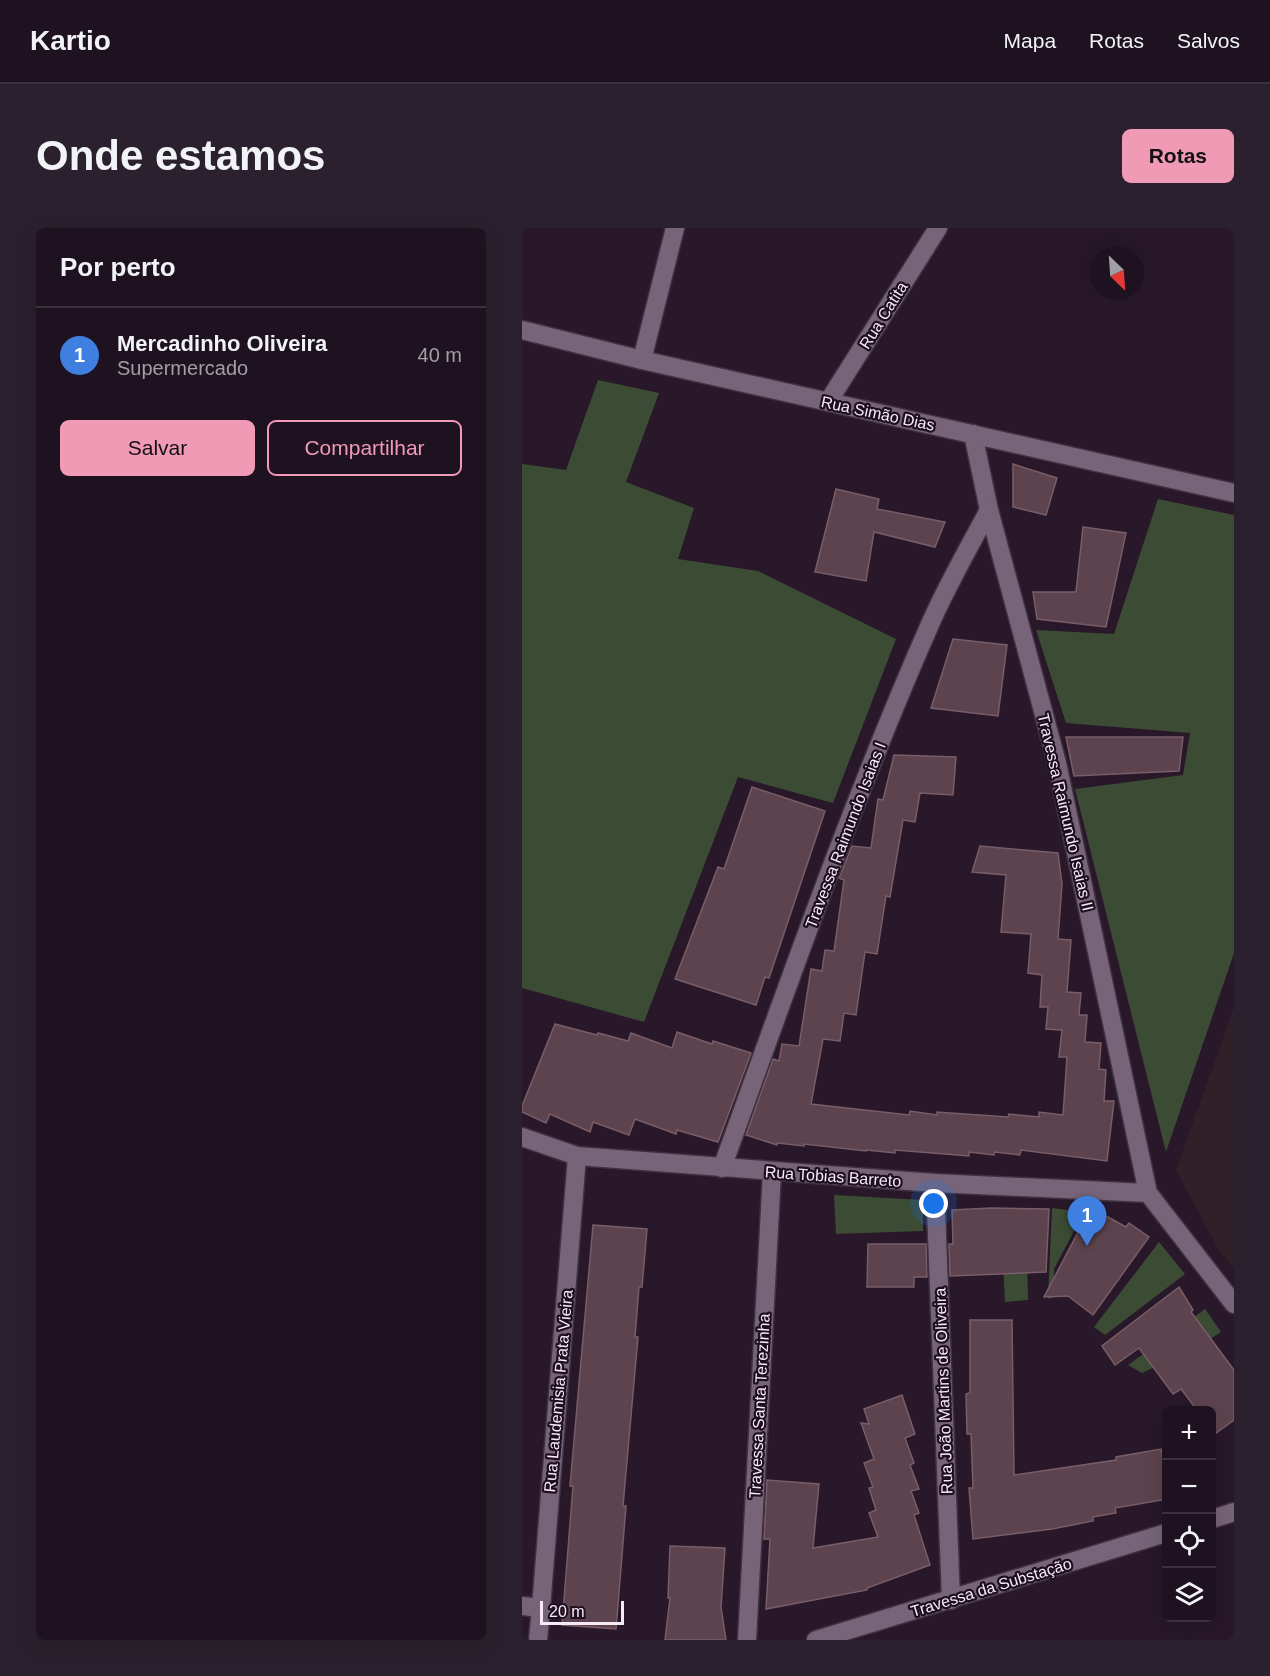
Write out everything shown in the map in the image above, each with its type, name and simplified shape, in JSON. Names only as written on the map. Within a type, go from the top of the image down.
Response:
[{"type":"street","points":[[642,360],[675,228]]},
{"type":"street","name":"Rua Catita","points":[[828,402],[938,228]]},
{"type":"street","name":"Rua Simão Dias","points":[[522,330],[642,360],[1234,493]]},
{"type":"street","name":"Travessa Raimundo Isaias II","points":[[973,434],[989,510],[1057,763],[1148,1192]]},
{"type":"street","name":"Travessa Raimundo Isaias I","points":[[722,1168],[866,778],[932,620],[989,510]]},
{"type":"street","name":"Rua Tobias Barreto","points":[[522,1137],[577,1156],[935,1183],[1148,1192]]},
{"type":"street","name":"Rua Laudemisia Prata Vieira","points":[[538,1640],[577,1156]]},
{"type":"street","name":"Travessa Santa Terezinha","points":[[747,1640],[772,1172]]},
{"type":"street","name":"Rua João Martins de Oliveira","points":[[935,1183],[951,1599]]},
{"type":"street","points":[[1148,1192],[1234,1304]]},
{"type":"street","points":[[1216,1518],[1234,1512]]},
{"type":"street","name":"Travessa da Substação","points":[[816,1640],[1162,1535]]},
{"type":"street","points":[[522,1606],[541,1608]]},
{"type":"shaded area","points":[[1234,1008],[1234,1268],[1220,1252],[1176,1170]]},
{"type":"green space","points":[[598,380],[659,393],[626,482],[694,508],[678,559],[758,571],[896,639],[833,803],[738,777],[644,1022],[522,988],[522,464],[566,470]]},
{"type":"green space","points":[[1158,499],[1234,515],[1234,953],[1166,1152],[1075,789],[1183,775],[1190,733],[1066,723],[1036,630],[1114,634]]},
{"type":"green space","points":[[834,1195],[923,1200],[923,1231],[836,1234]]},
{"type":"green space","points":[[1000,1208],[1026,1208],[1028,1300],[1005,1302]]},
{"type":"green space","points":[[1052,1208],[1084,1212],[1054,1269],[1054,1297],[1048,1299]]},
{"type":"green space","points":[[1159,1242],[1185,1274],[1105,1335],[1094,1327]]},
{"type":"green space","points":[[1205,1309],[1221,1332],[1171,1364],[1165,1362],[1142,1373],[1128,1365]]},
{"type":"building","points":[[1013,464],[1057,478],[1046,515],[1013,507]]},
{"type":"building","points":[[836,489],[879,499],[877,509],[945,522],[935,547],[874,532],[866,581],[815,572]]},
{"type":"building","points":[[1083,527],[1126,533],[1106,627],[1037,619],[1033,592],[1076,592]]},
{"type":"building","points":[[953,639],[1007,645],[998,716],[931,708]]},
{"type":"building","points":[[1066,737],[1183,737],[1179,771],[1074,776]]},
{"type":"building","points":[[894,755],[956,757],[953,795],[920,793],[915,822],[903,820],[890,897],[886,896],[877,954],[865,952],[856,1015],[844,1013],[840,1041],[823,1039],[811,1104],[909,1115],[910,1111],[937,1115],[937,1112],[1008,1117],[1009,1114],[1039,1117],[1039,1112],[1063,1115],[1067,1057],[1059,1057],[1062,1030],[1046,1029],[1048,1007],[1040,1007],[1042,975],[1028,973],[1031,934],[1001,932],[1006,875],[972,872],[980,846],[1058,853],[1062,884],[1058,939],[1071,940],[1067,992],[1081,993],[1079,1015],[1087,1015],[1085,1042],[1101,1043],[1099,1069],[1106,1070],[1104,1101],[1114,1101],[1107,1161],[1021,1150],[1020,1155],[969,1152],[969,1156],[895,1150],[895,1153],[866,1151],[804,1144],[804,1146],[777,1143],[777,1145],[746,1135],[773,1059],[779,1061],[782,1044],[799,1046],[811,969],[822,971],[825,950],[834,951],[844,880],[839,878],[852,846],[871,848],[878,799],[883,800]]},
{"type":"building","points":[[752,787],[825,811],[769,978],[765,977],[756,1005],[675,979],[718,867],[724,869]]},
{"type":"building","points":[[555,1024],[628,1041],[631,1033],[672,1048],[677,1032],[712,1044],[713,1041],[751,1053],[718,1142],[677,1130],[676,1134],[635,1119],[629,1135],[593,1122],[590,1132],[550,1114],[546,1123],[522,1112],[522,1106]]},
{"type":"building","points":[[1049,1209],[1046,1272],[950,1276],[949,1244],[953,1244],[952,1210]]},
{"type":"building","points":[[1086,1217],[1108,1217],[1126,1227],[1129,1223],[1149,1237],[1093,1315],[1068,1296],[1044,1297]]},
{"type":"building","points":[[593,1225],[647,1229],[635,1337],[638,1337],[623,1506],[626,1506],[616,1629],[562,1625],[573,1486],[570,1486]]},
{"type":"building","points":[[868,1244],[926,1244],[927,1277],[914,1277],[914,1287],[867,1287]]},
{"type":"building","points":[[1179,1287],[1193,1310],[1191,1312],[1234,1370],[1234,1420],[1216,1433],[1216,1406],[1194,1406],[1181,1389],[1173,1394],[1139,1348],[1115,1365],[1102,1346]]},
{"type":"building","points":[[970,1320],[1012,1320],[1014,1475],[1116,1460],[1116,1457],[1161,1449],[1162,1500],[1115,1508],[1116,1513],[1093,1517],[1093,1521],[1052,1529],[973,1539],[969,1488],[973,1488],[971,1434],[967,1434],[966,1394],[970,1393]]},
{"type":"building","points":[[902,1395],[915,1434],[905,1438],[914,1463],[910,1465],[919,1489],[911,1491],[919,1513],[914,1515],[930,1565],[867,1588],[867,1590],[766,1609],[770,1539],[764,1539],[767,1480],[819,1484],[813,1548],[878,1537],[869,1513],[876,1510],[869,1488],[873,1487],[864,1463],[874,1459],[861,1423],[869,1424],[864,1409]]},
{"type":"building","points":[[670,1546],[725,1548],[721,1607],[726,1640],[665,1640],[670,1598],[668,1598]]},
{"type":"place","name":"Mercadinho Oliveira","points":[[1087,1246]]}]
